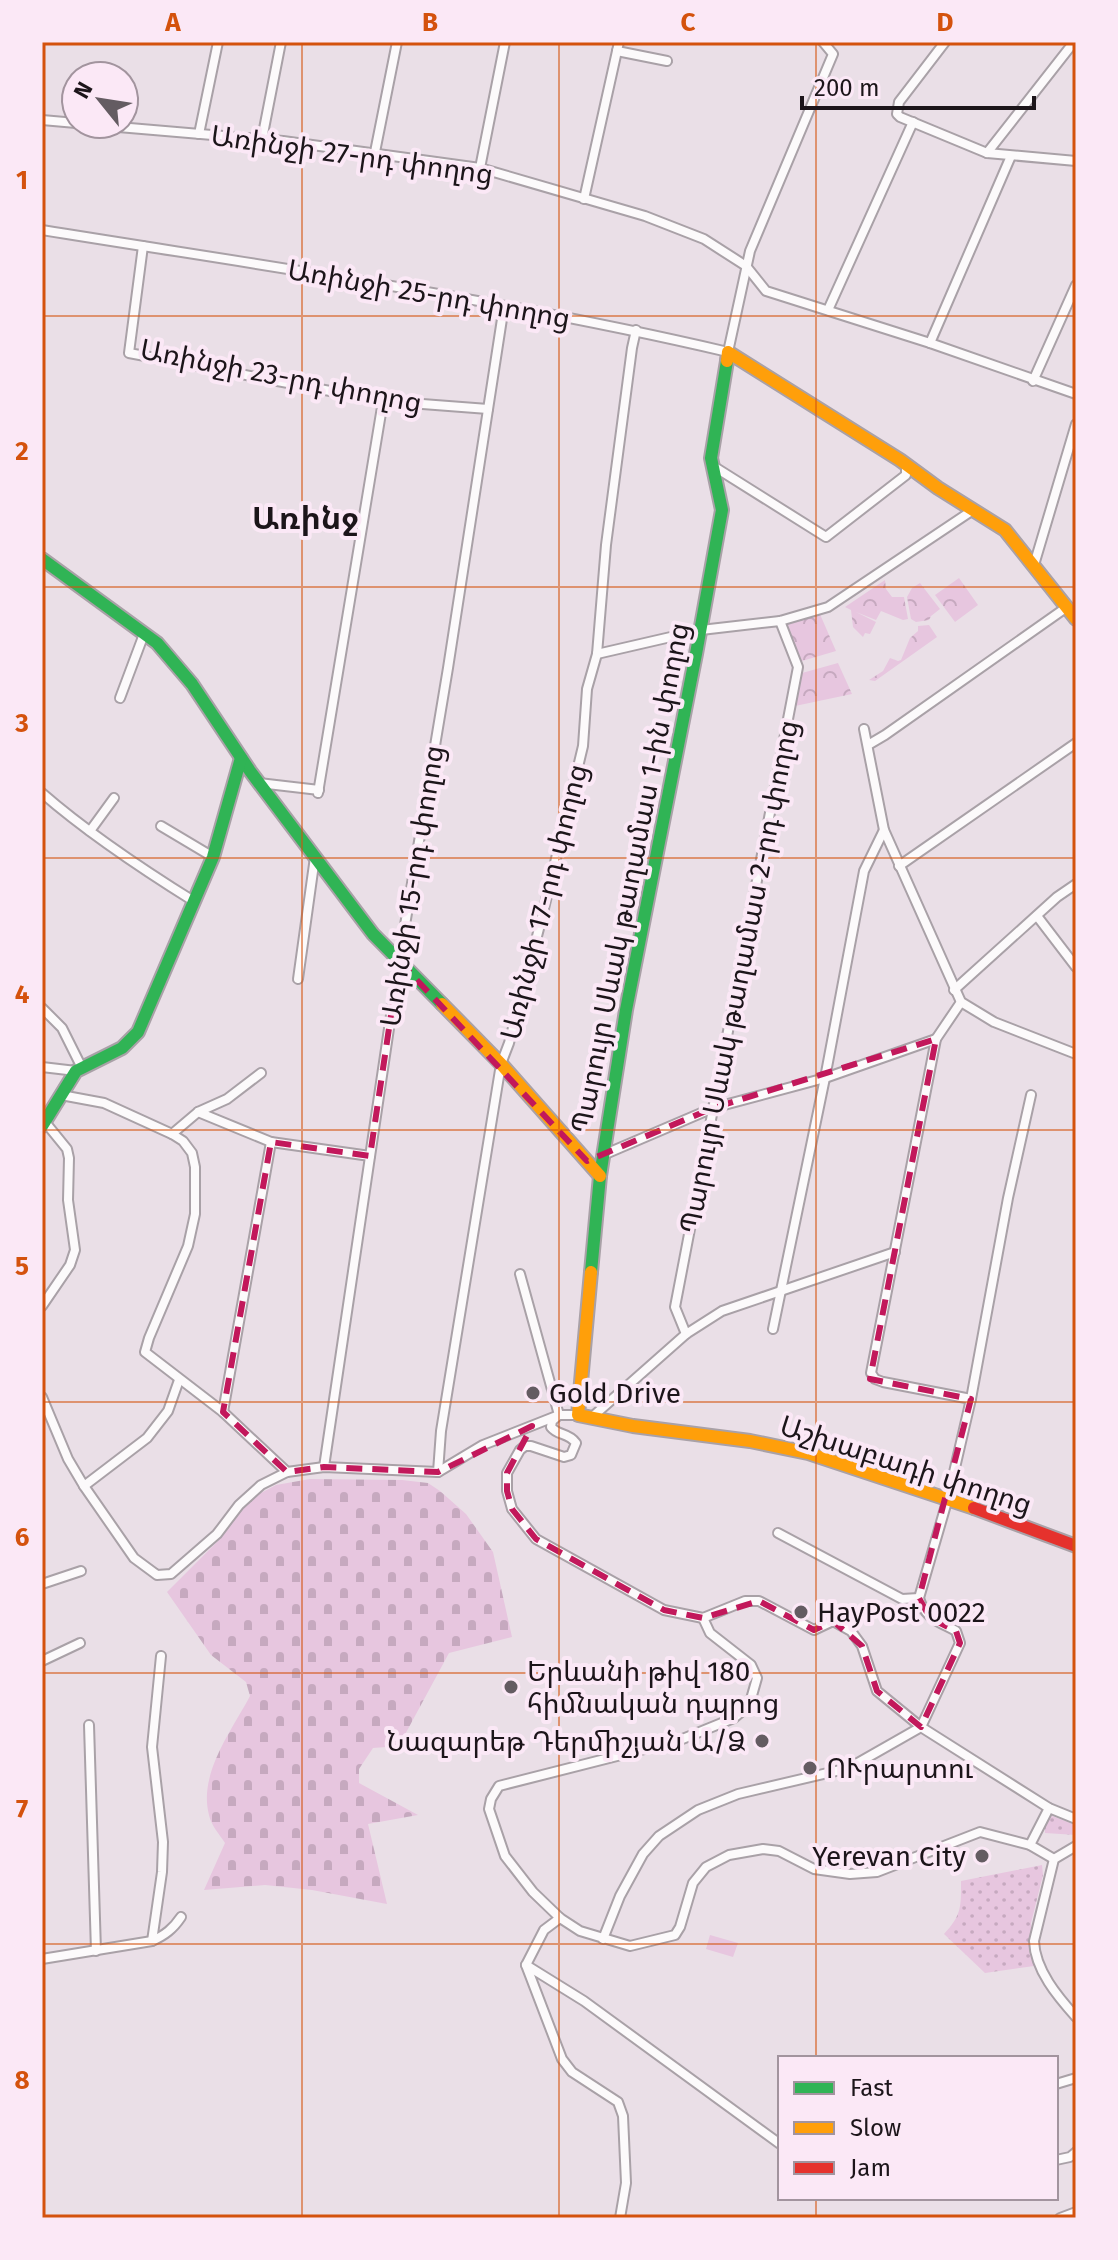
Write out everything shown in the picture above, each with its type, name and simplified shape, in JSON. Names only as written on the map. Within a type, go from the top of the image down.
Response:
[{"type":"street","points":[[199,134],[218,42]]},
{"type":"street","points":[[262,139],[281,42]]},
{"type":"street","points":[[375,152],[397,42]]},
{"type":"street","points":[[480,168],[505,42]]},
{"type":"street","points":[[823,42],[833,54],[750,251],[728,352],[1005,530],[1076,619]]},
{"type":"street","points":[[945,42],[899,102],[897,114],[900,117],[987,153],[1076,161]]},
{"type":"street","points":[[987,153],[1074,42]]},
{"type":"street","points":[[584,199],[618,46],[667,61]]},
{"type":"street","points":[[828,310],[913,122]]},
{"type":"street","name":"Առինջի 27-րդ փողոց","points":[[140,129],[262,139],[480,168],[645,216],[704,239],[746,266],[766,291],[1076,394]]},
{"type":"street","points":[[930,343],[1011,156]]},
{"type":"street","name":"Առինջի 25-րդ փողոց","points":[[42,230],[504,306],[636,330],[728,352]]},
{"type":"street","name":"Առինջի 23-րդ փողոց","points":[[143,246],[129,353],[383,401],[488,409]]},
{"type":"street","points":[[1033,381],[1076,285]]},
{"type":"street","name":"Առինջի 15-րդ փողոց","points":[[324,1467],[399,961],[504,306]]},
{"type":"street","name":"Առինջի 17-րդ փողոց","points":[[438,1472],[443,1416],[501,1064],[509,1043],[583,746],[587,689],[597,654],[606,545],[636,330]]},
{"type":"street","name":"Պարույր Սևակ թաղամաս 1-ին փողոց","points":[[584,1416],[600,1176],[626,1010],[722,510],[711,458],[728,352]]},
{"type":"street","points":[[259,783],[318,791],[383,401]]},
{"type":"street","points":[[1034,565],[1076,424]]},
{"type":"street","points":[[713,466],[826,537],[906,475],[906,466]]},
{"type":"street","points":[[597,654],[701,630],[780,621],[828,607],[973,510]]},
{"type":"street","points":[[43,562],[157,643],[192,684],[259,783],[373,934],[501,1064],[600,1176]]},
{"type":"street","points":[[868,745],[1067,607]]},
{"type":"street","name":"Պարույր Սևակ թաղամաս 2-րդ փողոց","points":[[686,1334],[675,1307],[798,667],[780,621]]},
{"type":"street","points":[[120,698],[144,634]]},
{"type":"street","points":[[864,729],[884,830],[961,1002],[994,1022],[1076,1054]]},
{"type":"street","points":[[899,866],[1076,743]]},
{"type":"street","points":[[42,1306],[70,1265],[75,1250],[68,1200],[67,1149],[43,1124],[79,1070],[122,1048],[138,1032],[213,857],[241,758]]},
{"type":"street","points":[[42,793],[90,831],[195,902]]},
{"type":"street","points":[[90,831],[114,798]]},
{"type":"street","points":[[161,826],[213,857]]},
{"type":"street","points":[[773,1329],[864,871],[884,830]]},
{"type":"street","points":[[298,979],[315,856]]},
{"type":"street","points":[[954,990],[1057,897],[1076,884]]},
{"type":"street","points":[[1037,916],[1076,967]]},
{"type":"street","points":[[961,1002],[936,1039],[871,1373],[883,1382],[971,1399]]},
{"type":"street","points":[[42,1008],[62,1028],[79,1070]]},
{"type":"street","points":[[603,1155],[713,1108],[825,1078],[936,1039]]},
{"type":"street","points":[[42,1067],[79,1070]]},
{"type":"street","points":[[172,1134],[198,1112],[227,1099],[261,1073]]},
{"type":"street","points":[[61,1095],[104,1103],[172,1134],[183,1141],[192,1153],[195,1214],[188,1246],[145,1352],[223,1412],[287,1472]]},
{"type":"street","points":[[603,1939],[620,1896],[643,1854],[659,1836],[698,1810],[738,1794],[849,1768],[921,1727],[960,1643],[956,1631],[930,1618],[919,1598],[948,1498],[971,1399],[1008,1198],[1031,1095]]},
{"type":"street","points":[[198,1112],[271,1142],[370,1156]]},
{"type":"street","points":[[223,1412],[271,1142]]},
{"type":"street","points":[[43,1404],[68,1459],[134,1558],[157,1575],[171,1574],[217,1534],[239,1505],[261,1485],[287,1472],[324,1467],[438,1472],[483,1445],[559,1415],[584,1416],[686,1334],[722,1311],[895,1252]]},
{"type":"street","points":[[520,1274],[559,1415]]},
{"type":"street","points":[[84,1486],[147,1438],[168,1411],[179,1380]]},
{"type":"street","points":[[559,1415],[552,1421],[551,1427],[571,1436],[576,1443],[571,1455],[564,1457],[525,1446],[507,1473],[507,1491],[512,1509],[536,1539],[664,1610],[703,1618],[745,1601],[759,1601],[814,1630],[833,1621],[851,1631],[862,1646],[877,1691],[921,1727],[1049,1808],[1076,1819]]},
{"type":"street","name":"Աշխաբադի փողոց","points":[[584,1416],[789,1448],[948,1498],[1076,1546]]},
{"type":"street","points":[[778,1533],[902,1599],[919,1598]]},
{"type":"street","points":[[42,1584],[81,1571]]},
{"type":"street","points":[[703,1618],[710,1633],[756,1671],[751,1699],[741,1714],[680,1740],[499,1786],[491,1799],[489,1809],[505,1856],[533,1892],[560,1918],[580,1931],[630,1946],[675,1935],[693,1883],[706,1867],[729,1855],[763,1849],[779,1851],[811,1868],[850,1874],[877,1872],[980,1832],[1030,1845],[1054,1859]]},
{"type":"street","points":[[42,1661],[80,1643]]},
{"type":"street","points":[[152,1941],[163,1842],[152,1747],[161,1656]]},
{"type":"street","points":[[89,1725],[96,1951]]},
{"type":"street","points":[[1030,1845],[1049,1808]]},
{"type":"street","points":[[1076,1846],[1054,1859],[1035,1932],[1034,1951],[1044,1974],[1076,2017]]},
{"type":"street","points":[[42,1959],[152,1941],[174,1927],[181,1917]]},
{"type":"street","points":[[560,1918],[544,1930],[526,1965],[562,2059],[572,2072],[618,2102],[623,2116],[626,2183],[620,2218]]},
{"type":"street","points":[[526,1965],[584,2001],[778,2143]]},
{"type":"street","points":[[1058,2160],[1076,2152]]},
{"type":"street","points":[[1060,2218],[1076,2212]]},
{"type":"highlighted area","points":[[399,961],[587,1161],[713,1108],[936,1039],[870,1379],[971,1399],[919,1598],[930,1618],[956,1631],[960,1643],[921,1727],[877,1691],[862,1646],[833,1621],[814,1630],[759,1601],[703,1618],[664,1610],[536,1539],[512,1509],[507,1491],[507,1473],[532,1426],[438,1472],[324,1467],[287,1472],[223,1412],[271,1142],[370,1156]]},
{"type":"green space","points":[[959,578],[978,605],[955,622],[935,595]]},
{"type":"green space","points":[[885,580],[886,589],[892,597],[904,597],[908,619],[881,611],[876,620],[856,612],[876,622],[870,634],[865,633],[863,637],[853,627],[851,610],[845,607]]},
{"type":"green space","points":[[920,583],[940,609],[929,620],[916,622],[911,619],[907,597],[912,588]]},
{"type":"green space","points":[[819,612],[836,651],[802,661],[785,624]]},
{"type":"green space","points":[[929,625],[937,637],[875,681],[869,680],[883,671],[890,658],[901,660],[918,626]]},
{"type":"green space","points":[[838,663],[852,694],[795,706],[802,673]]},
{"type":"green space","points":[[310,1479],[402,1480],[428,1483],[440,1491],[466,1514],[493,1552],[512,1637],[449,1653],[395,1753],[386,1747],[373,1748],[359,1769],[359,1783],[418,1815],[368,1824],[387,1904],[265,1885],[204,1890],[225,1843],[210,1819],[208,1784],[226,1738],[250,1696],[246,1682],[211,1655],[167,1592],[222,1537],[243,1508],[259,1494],[276,1485]]},
{"type":"green space","points":[[1052,1816],[1076,1825],[1076,1835],[1045,1833],[1045,1821]]},
{"type":"green space","points":[[1042,1865],[1043,1875],[1031,1923],[1034,1966],[985,1973],[944,1934],[959,1910],[961,1881]]},
{"type":"green space","points":[[710,1935],[738,1943],[733,1957],[706,1949]]},
{"type":"traffic: fast","points":[[591,1272],[600,1176],[626,1010],[722,510],[711,458],[727,361]]},
{"type":"traffic: fast","points":[[42,559],[157,643],[192,684],[250,771],[373,934],[442,1004]]},
{"type":"traffic: fast","points":[[42,1126],[76,1071],[122,1048],[138,1032],[213,857],[241,758]]},
{"type":"traffic: slow","points":[[727,361],[728,352],[1005,530],[1076,619]]},
{"type":"traffic: slow","points":[[442,1004],[501,1064],[600,1176]]},
{"type":"traffic: slow","points":[[591,1272],[578,1415],[808,1453],[974,1508]]},
{"type":"traffic: jam","points":[[974,1508],[1076,1546]]},
{"type":"place","name":"Gold Drive","points":[[533,1393]]},
{"type":"place","name":"HayPost 0022","points":[[801,1612]]},
{"type":"place","name":"Երևանի թիվ 180 հիմնական դպրոց","points":[[511,1687]]},
{"type":"place","name":"Նազարեթ Դերմիշյան Ա/Ձ","points":[[762,1741]]},
{"type":"place","name":"ՈՒրարտու","points":[[810,1768]]},
{"type":"place","name":"Yerevan City","points":[[982,1856]]},
{"type":"district","name":"Առինջ","points":[[305,518]]}]
